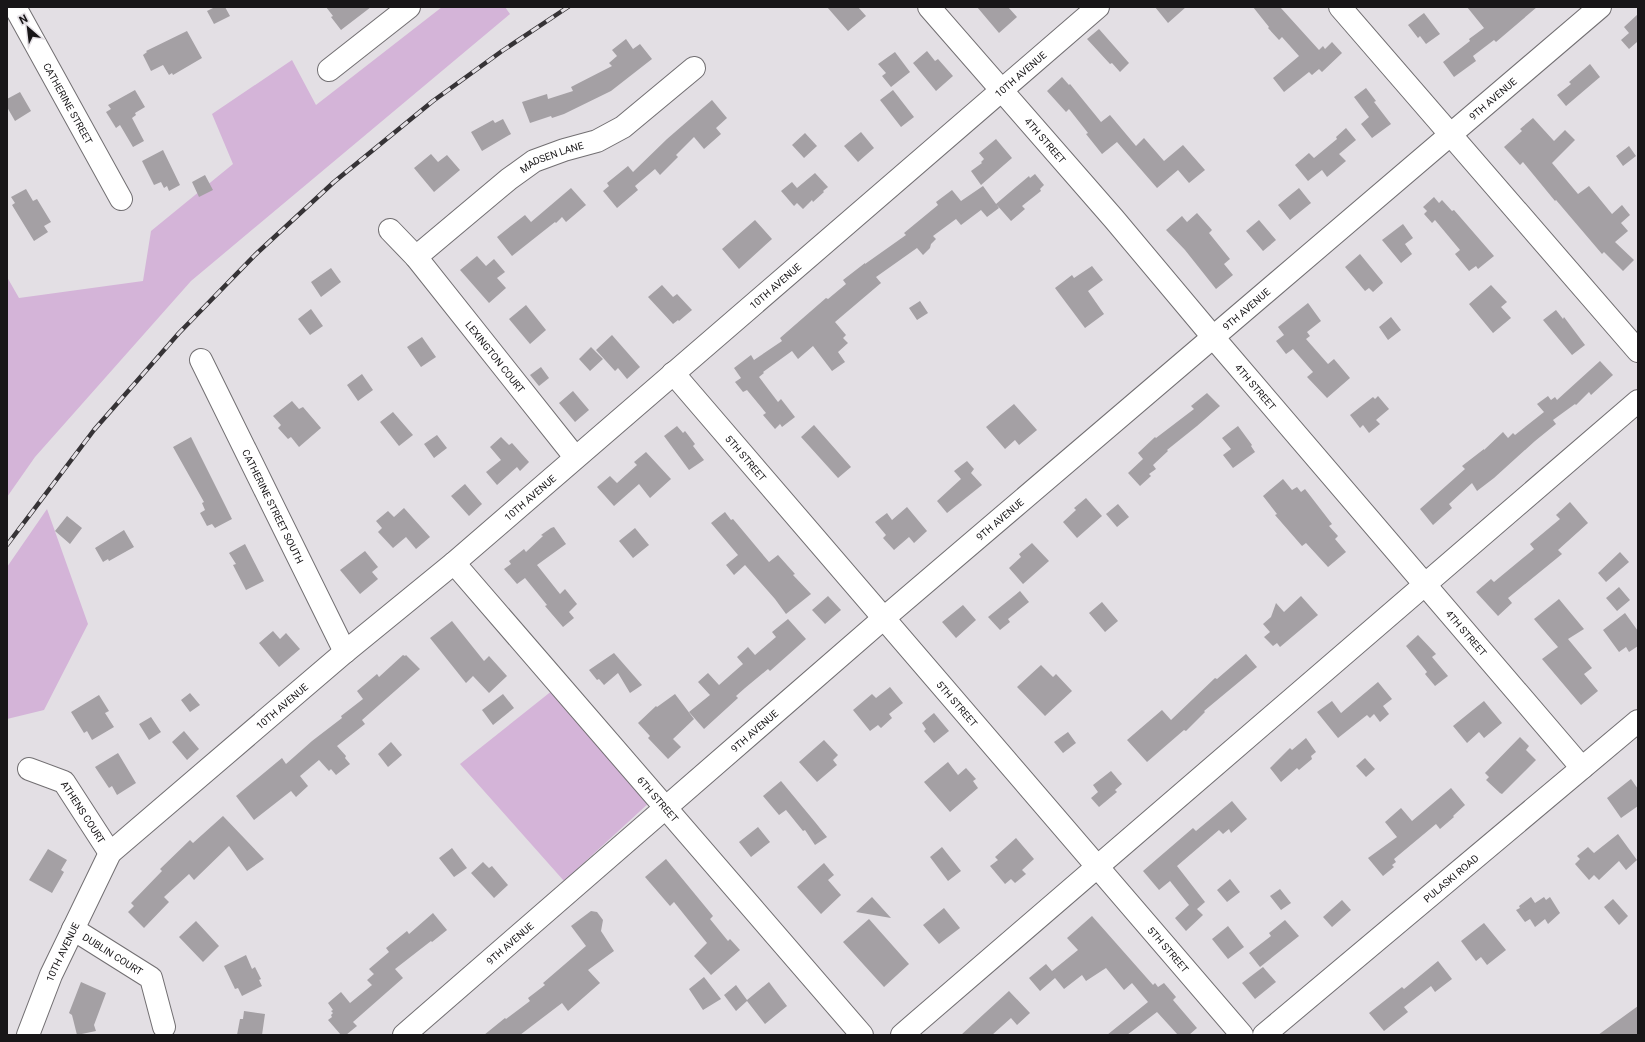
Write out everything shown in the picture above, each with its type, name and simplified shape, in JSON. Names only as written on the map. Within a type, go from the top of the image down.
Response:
[{"type":"street","name":"CATHERINE STREET","points":[[15,7],[121,199]]},
{"type":"street","points":[[329,70],[409,7]]},
{"type":"street","name":"4TH STREET","points":[[929,7],[1114,219],[1213,337],[1582,768]]},
{"type":"street","name":"10TH AVENUE","points":[[28,1035],[51,975],[110,853],[345,652],[454,562],[1098,7]]},
{"type":"street","points":[[1340,7],[1638,351]]},
{"type":"street","name":"9TH AVENUE","points":[[404,1035],[884,618],[1600,7]]},
{"type":"street","name":"MADSEN LANE","points":[[416,257],[509,179],[534,161],[564,150],[598,141],[623,127],[694,68]]},
{"type":"street","name":"LEXINGTON COURT","points":[[390,230],[416,257],[575,457]]},
{"type":"street","name":"CATHERINE STREET SOUTH","points":[[201,360],[345,652]]},
{"type":"street","name":"5TH STREET","points":[[673,373],[1242,1035]]},
{"type":"street","points":[[902,1035],[1098,868],[1425,583],[1638,401]]},
{"type":"street","name":"6TH STREET","points":[[454,562],[862,1035]]},
{"type":"street","name":"PULASKI ROAD","points":[[1264,1035],[1582,768],[1635,730]]},
{"type":"street","name":"ATHENS COURT","points":[[29,769],[64,782],[110,853]]},
{"type":"street","name":"DUBLIN COURT","points":[[73,929],[151,978],[164,1027]]},
{"type":"shaded area","points":[[442,7],[505,7],[510,14],[191,281],[35,457],[7,497],[7,277],[19,298],[143,281],[151,231],[233,164],[212,114],[292,60],[316,105]]},
{"type":"shaded area","points":[[47,509],[88,624],[44,710],[7,719],[7,567]]},
{"type":"shaded area","points":[[553,690],[651,801],[564,881],[460,764]]},
{"type":"building","points":[[215,7],[225,7],[230,16],[214,24],[207,11]]},
{"type":"building","points":[[326,7],[371,7],[341,30],[331,17],[333,16]]},
{"type":"building","points":[[827,7],[858,7],[866,16],[848,31]]},
{"type":"building","points":[[977,7],[1008,7],[1017,17],[999,33]]},
{"type":"building","points":[[1155,7],[1186,7],[1168,23]]},
{"type":"building","points":[[1253,7],[1280,7],[1319,50],[1323,46],[1325,49],[1332,42],[1342,53],[1322,72],[1319,69],[1312,75],[1309,72],[1284,92],[1273,78],[1299,56],[1282,37],[1279,40],[1268,28],[1269,27]]},
{"type":"building","points":[[1467,7],[1537,7],[1496,42],[1494,40],[1473,56],[1476,61],[1454,77],[1443,62],[1484,28]]},
{"type":"building","points":[[1424,13],[1440,34],[1426,44],[1420,36],[1418,38],[1408,25]]},
{"type":"building","points":[[1638,14],[1638,43],[1637,42],[1629,49],[1621,40],[1629,33],[1624,27]]},
{"type":"building","points":[[1099,29],[1129,63],[1120,72],[1112,63],[1110,64],[1087,39]]},
{"type":"building","points":[[187,31],[202,58],[173,75],[172,73],[169,75],[163,65],[151,71],[143,55],[147,52],[146,51]]},
{"type":"building","points":[[626,39],[633,49],[640,44],[652,59],[611,91],[564,114],[552,118],[551,116],[530,123],[522,102],[547,94],[548,99],[573,91],[571,87],[612,66],[609,63],[617,56],[612,50]]},
{"type":"building","points":[[927,51],[935,61],[938,59],[953,76],[936,91],[913,63]]},
{"type":"building","points":[[895,52],[910,72],[891,87],[882,76],[886,73],[878,64]]},
{"type":"building","points":[[1590,64],[1600,77],[1566,106],[1557,95],[1571,84],[1569,82]]},
{"type":"building","points":[[1062,77],[1069,85],[1070,84],[1101,122],[1110,115],[1136,146],[1144,138],[1164,161],[1183,145],[1205,170],[1189,183],[1178,170],[1157,188],[1117,142],[1102,154],[1069,109],[1066,112],[1047,91]]},
{"type":"building","points":[[1366,88],[1376,101],[1374,102],[1391,124],[1372,138],[1361,124],[1369,117],[1354,97]]},
{"type":"building","points":[[135,90],[145,107],[135,113],[136,115],[132,118],[144,141],[133,147],[120,125],[116,128],[106,112],[111,109],[108,105]]},
{"type":"building","points":[[893,90],[914,117],[901,127],[880,100]]},
{"type":"building","points":[[20,92],[31,111],[15,121],[7,107],[7,99]]},
{"type":"building","points":[[712,100],[727,118],[716,128],[721,134],[704,149],[694,137],[676,155],[678,157],[660,175],[655,169],[635,186],[638,190],[617,208],[603,191],[609,186],[607,183],[628,166],[633,172],[667,139]]},
{"type":"building","points":[[1533,118],[1554,141],[1565,130],[1575,140],[1552,163],[1578,194],[1589,186],[1612,214],[1622,205],[1630,215],[1621,223],[1628,231],[1615,242],[1634,260],[1623,271],[1604,252],[1602,254],[1523,162],[1520,165],[1504,147],[1522,131],[1520,129]]},
{"type":"building","points":[[503,119],[511,134],[482,151],[471,132],[493,120],[495,123]]},
{"type":"building","points":[[1346,128],[1356,140],[1339,154],[1346,161],[1327,177],[1322,170],[1308,181],[1295,165],[1309,153],[1314,158],[1337,139],[1336,137]]},
{"type":"building","points":[[861,132],[874,148],[858,162],[844,146]]},
{"type":"building","points":[[805,133],[817,146],[804,158],[792,145]]},
{"type":"building","points":[[996,139],[1012,158],[981,185],[971,171],[982,163],[981,162],[984,159],[979,153]]},
{"type":"building","points":[[1629,146],[1636,156],[1623,166],[1616,156]]},
{"type":"building","points":[[163,150],[180,185],[169,191],[167,186],[164,188],[161,182],[154,185],[142,161]]},
{"type":"building","points":[[431,154],[438,162],[447,155],[460,170],[434,192],[414,168]]},
{"type":"building","points":[[815,173],[828,187],[813,202],[812,200],[803,209],[797,203],[794,206],[781,191],[792,182],[797,188]]},
{"type":"building","points":[[1035,174],[1044,185],[1040,189],[1041,191],[1022,206],[1025,209],[1011,221],[996,204],[1029,176],[1030,178]]},
{"type":"building","points":[[205,175],[213,190],[199,197],[192,182]]},
{"type":"building","points":[[983,186],[999,208],[987,217],[981,210],[961,225],[956,219],[933,236],[936,239],[923,255],[917,248],[876,277],[881,283],[835,322],[846,335],[843,338],[848,343],[838,352],[845,362],[832,371],[813,346],[798,359],[792,351],[763,372],[764,373],[759,377],[778,402],[781,399],[795,417],[782,427],[780,424],[775,429],[763,415],[766,413],[747,390],[743,392],[735,382],[741,378],[734,368],[751,355],[754,360],[782,341],[780,338],[826,298],[828,299],[846,284],[843,280],[906,235],[904,233],[938,205],[936,202],[952,190],[961,201]]},
{"type":"building","points":[[571,188],[586,205],[566,222],[562,217],[512,256],[497,237],[525,215],[531,222]]},
{"type":"building","points":[[1299,188],[1311,203],[1290,220],[1278,205]]},
{"type":"building","points":[[26,189],[33,201],[37,199],[51,222],[44,226],[48,232],[34,241],[12,205],[15,203],[11,197]]},
{"type":"building","points":[[1434,197],[1439,203],[1442,200],[1452,211],[1454,210],[1494,256],[1478,269],[1476,266],[1469,271],[1455,254],[1460,250],[1435,220],[1432,223],[1424,214],[1427,211],[1423,207]]},
{"type":"building","points":[[1197,213],[1212,230],[1209,233],[1230,259],[1224,264],[1233,275],[1216,289],[1185,250],[1166,230],[1182,216],[1187,222]]},
{"type":"building","points":[[755,220],[772,239],[739,269],[722,249]]},
{"type":"building","points":[[1259,220],[1276,240],[1263,251],[1246,231]]},
{"type":"building","points":[[1403,224],[1413,238],[1405,244],[1412,254],[1401,263],[1382,240]]},
{"type":"building","points":[[1360,254],[1383,283],[1373,292],[1369,288],[1365,291],[1345,267]]},
{"type":"building","points":[[477,256],[486,266],[494,259],[505,272],[497,278],[506,288],[489,303],[460,270]]},
{"type":"building","points":[[1092,266],[1103,280],[1088,291],[1104,314],[1085,328],[1055,288],[1072,275],[1074,278]]},
{"type":"building","points":[[331,268],[341,282],[321,297],[311,282]]},
{"type":"building","points":[[662,285],[673,297],[677,294],[692,310],[673,324],[648,297]]},
{"type":"building","points":[[1491,285],[1507,302],[1501,307],[1511,318],[1493,333],[1469,304]]},
{"type":"building","points":[[920,301],[928,313],[917,320],[909,308]]},
{"type":"building","points":[[1308,303],[1321,321],[1307,332],[1310,336],[1306,339],[1328,364],[1334,359],[1350,378],[1327,398],[1307,377],[1313,372],[1293,349],[1286,354],[1276,341],[1284,335],[1278,327]]},
{"type":"building","points":[[526,305],[546,330],[530,344],[509,319]]},
{"type":"building","points":[[311,309],[323,326],[310,335],[298,319]]},
{"type":"building","points":[[1556,310],[1563,319],[1564,317],[1585,345],[1572,355],[1543,320]]},
{"type":"building","points":[[1391,317],[1401,330],[1388,340],[1379,327]]},
{"type":"building","points":[[612,335],[640,367],[627,379],[618,368],[615,371],[596,350]]},
{"type":"building","points":[[422,337],[436,357],[421,367],[407,347]]},
{"type":"building","points":[[591,347],[603,359],[590,371],[579,359]]},
{"type":"building","points":[[1600,361],[1613,375],[1591,395],[1589,392],[1576,405],[1575,404],[1553,420],[1556,424],[1477,491],[1472,483],[1449,504],[1452,508],[1433,525],[1420,509],[1465,469],[1462,466],[1484,450],[1503,432],[1508,438],[1513,433],[1515,435],[1544,412],[1537,404],[1548,396],[1551,400],[1555,397],[1557,400]]},
{"type":"building","points":[[541,367],[549,378],[539,386],[530,375]]},
{"type":"building","points":[[362,374],[373,390],[358,401],[347,385]]},
{"type":"building","points":[[573,391],[589,410],[575,422],[559,403]]},
{"type":"building","points":[[1207,393],[1220,406],[1167,450],[1168,451],[1153,465],[1156,469],[1149,474],[1151,476],[1140,486],[1128,473],[1143,459],[1138,453],[1155,437],[1156,438],[1194,409],[1191,406]]},
{"type":"building","points":[[1378,396],[1389,409],[1376,420],[1380,424],[1369,433],[1363,425],[1360,428],[1350,415],[1373,397],[1375,399]]},
{"type":"building","points":[[292,401],[299,409],[303,407],[321,428],[299,447],[291,437],[288,439],[278,428],[281,425],[273,416]]},
{"type":"building","points":[[1014,404],[1037,430],[1019,445],[1015,440],[1005,449],[986,427]]},
{"type":"building","points":[[393,412],[413,435],[399,446],[380,422]]},
{"type":"building","points":[[814,425],[851,467],[838,478],[801,437]]},
{"type":"building","points":[[677,426],[683,433],[685,431],[695,444],[693,446],[704,460],[689,470],[664,436]]},
{"type":"building","points":[[1238,426],[1252,445],[1251,446],[1255,452],[1233,468],[1223,455],[1231,449],[1222,438]]},
{"type":"building","points":[[437,435],[447,448],[434,458],[424,444]]},
{"type":"building","points":[[191,437],[232,519],[215,528],[212,524],[207,526],[200,513],[205,510],[202,503],[204,502],[173,447]]},
{"type":"building","points":[[501,437],[509,445],[512,443],[529,462],[520,471],[517,467],[497,485],[486,472],[501,460],[490,447]]},
{"type":"building","points":[[646,452],[671,479],[650,498],[639,484],[614,506],[597,487],[610,476],[617,483],[637,465],[634,462]]},
{"type":"building","points":[[967,461],[974,469],[971,473],[982,485],[947,513],[937,501],[961,479],[954,471]]},
{"type":"building","points":[[1283,479],[1292,490],[1297,487],[1301,492],[1305,489],[1332,524],[1329,526],[1338,536],[1335,539],[1346,552],[1328,567],[1306,543],[1302,546],[1275,515],[1277,514],[1263,496]]},
{"type":"building","points":[[465,484],[482,504],[469,516],[451,496]]},
{"type":"building","points":[[1086,498],[1102,516],[1077,538],[1063,522],[1076,510],[1074,508]]},
{"type":"building","points":[[1570,502],[1588,523],[1558,550],[1562,554],[1508,598],[1512,603],[1498,616],[1476,592],[1491,579],[1494,582],[1534,549],[1530,544],[1560,519],[1556,515]]},
{"type":"building","points":[[1118,504],[1129,517],[1117,527],[1106,514]]},
{"type":"building","points":[[907,507],[927,531],[914,543],[909,537],[894,550],[883,538],[886,535],[875,522],[887,513],[892,520]]},
{"type":"building","points":[[404,508],[430,537],[416,549],[406,537],[393,548],[378,532],[382,528],[376,521],[388,511],[394,517]]},
{"type":"building","points":[[725,512],[731,520],[733,519],[769,562],[778,555],[795,574],[793,575],[811,594],[786,614],[745,565],[734,575],[726,565],[738,555],[711,523]]},
{"type":"building","points":[[67,516],[82,528],[70,544],[55,531]]},
{"type":"building","points":[[554,527],[566,544],[537,565],[560,594],[565,589],[577,604],[569,612],[574,618],[563,627],[545,606],[547,605],[525,578],[517,584],[504,569],[511,564],[509,561],[524,549],[526,552],[543,536],[541,535]]},
{"type":"building","points":[[635,528],[649,545],[633,558],[619,541]]},
{"type":"building","points":[[124,530],[134,547],[109,561],[108,559],[103,562],[95,548]]},
{"type":"building","points":[[1032,543],[1049,561],[1023,584],[1009,568],[1021,557],[1019,554]]},
{"type":"building","points":[[245,544],[264,581],[246,590],[233,565],[236,564],[229,553]]},
{"type":"building","points":[[365,551],[378,567],[372,572],[378,579],[360,594],[340,570]]},
{"type":"building","points":[[1620,552],[1629,562],[1606,582],[1598,573]]},
{"type":"building","points":[[1619,587],[1630,600],[1617,611],[1606,598]]},
{"type":"building","points":[[1020,591],[1029,602],[1008,619],[1010,622],[1000,630],[988,617]]},
{"type":"building","points":[[828,596],[841,610],[825,624],[812,610]]},
{"type":"building","points":[[1301,596],[1318,615],[1280,647],[1277,643],[1273,646],[1264,637],[1270,632],[1263,624],[1271,617],[1276,603],[1284,612]]},
{"type":"building","points":[[1559,599],[1584,629],[1568,639],[1592,668],[1584,674],[1598,691],[1581,705],[1542,659],[1558,647],[1534,619]]},
{"type":"building","points":[[1102,602],[1118,621],[1105,632],[1089,613]]},
{"type":"building","points":[[963,605],[976,620],[956,638],[942,622]]},
{"type":"building","points":[[1625,613],[1638,631],[1638,646],[1629,652],[1626,647],[1619,652],[1603,630]]},
{"type":"building","points":[[788,619],[806,639],[770,671],[768,669],[745,688],[736,696],[738,698],[704,729],[689,712],[710,695],[698,682],[708,673],[719,685],[743,664],[737,657],[748,647],[755,655],[776,637],[772,632]]},
{"type":"building","points":[[452,621],[484,661],[489,656],[507,676],[489,693],[473,676],[466,683],[430,638]]},
{"type":"building","points":[[273,631],[280,639],[286,633],[300,649],[279,667],[259,643]]},
{"type":"building","points":[[1418,635],[1436,654],[1432,657],[1448,676],[1435,686],[1425,674],[1427,672],[1406,646]]},
{"type":"building","points":[[614,653],[642,685],[630,693],[618,673],[604,685],[599,679],[597,680],[589,670]]},
{"type":"building","points":[[1246,654],[1257,667],[1204,711],[1205,712],[1186,731],[1184,730],[1147,762],[1127,740],[1162,710],[1171,720],[1215,678],[1217,679]]},
{"type":"building","points":[[403,655],[406,655],[420,669],[362,720],[365,724],[337,746],[346,756],[345,758],[350,764],[336,775],[331,769],[329,771],[319,760],[300,776],[308,786],[296,797],[291,791],[254,820],[236,796],[282,758],[286,764],[312,741],[342,718],[341,716],[363,699],[357,691],[377,674],[379,677]]},
{"type":"building","points":[[1041,665],[1053,677],[1056,674],[1072,691],[1045,716],[1017,687]]},
{"type":"building","points":[[1378,682],[1392,699],[1383,706],[1389,714],[1380,722],[1374,714],[1370,718],[1367,715],[1338,738],[1317,712],[1332,701],[1341,713]]},
{"type":"building","points":[[890,687],[903,703],[889,714],[892,718],[881,728],[878,725],[870,731],[853,710],[872,694],[876,698]]},
{"type":"building","points":[[190,693],[200,705],[190,712],[181,700]]},
{"type":"building","points":[[503,694],[514,708],[493,725],[482,710]]},
{"type":"building","points":[[675,694],[694,719],[673,739],[681,747],[668,759],[648,738],[650,736],[638,723],[656,706],[657,707]]},
{"type":"building","points":[[99,695],[109,711],[105,713],[114,727],[92,740],[87,731],[84,733],[71,712]]},
{"type":"building","points":[[1484,701],[1502,723],[1484,738],[1479,732],[1467,743],[1453,726]]},
{"type":"building","points":[[934,713],[949,731],[934,743],[924,731],[926,729],[922,723]]},
{"type":"building","points":[[151,717],[161,732],[149,740],[139,724]]},
{"type":"building","points":[[184,731],[199,749],[187,760],[172,742]]},
{"type":"building","points":[[1068,732],[1076,743],[1063,753],[1054,742]]},
{"type":"building","points":[[1520,737],[1529,746],[1526,750],[1536,760],[1502,794],[1486,780],[1489,777],[1485,773]]},
{"type":"building","points":[[1306,738],[1316,752],[1311,756],[1312,759],[1299,770],[1297,768],[1281,782],[1270,768],[1290,748],[1292,750]]},
{"type":"building","points":[[824,740],[838,755],[833,760],[837,765],[817,782],[799,762]]},
{"type":"building","points":[[391,742],[402,755],[388,767],[378,754]]},
{"type":"building","points":[[118,753],[136,783],[117,795],[112,786],[109,788],[95,767]]},
{"type":"building","points":[[1365,758],[1375,769],[1366,777],[1356,766]]},
{"type":"building","points":[[948,762],[958,775],[966,768],[976,779],[973,781],[978,788],[950,812],[924,782]]},
{"type":"building","points":[[1111,771],[1122,784],[1115,790],[1117,792],[1099,807],[1091,798],[1098,792],[1093,785]]},
{"type":"building","points":[[1631,779],[1638,789],[1638,806],[1621,818],[1607,798]]},
{"type":"building","points":[[781,781],[827,837],[815,845],[805,830],[803,831],[786,810],[779,815],[763,796]]},
{"type":"building","points":[[1451,788],[1465,805],[1440,829],[1436,824],[1394,859],[1396,862],[1392,865],[1394,867],[1383,876],[1368,858],[1397,837],[1385,822],[1401,808],[1412,821]]},
{"type":"building","points":[[1232,801],[1247,819],[1231,833],[1229,829],[1223,834],[1219,830],[1177,866],[1205,902],[1197,909],[1203,915],[1186,931],[1175,918],[1189,905],[1170,881],[1159,890],[1143,871],[1193,828],[1196,831]]},
{"type":"building","points":[[223,816],[264,859],[247,871],[229,846],[194,880],[189,874],[164,897],[169,902],[144,928],[128,912],[134,906],[131,903],[162,871],[160,869],[190,840],[193,843]]},
{"type":"building","points":[[758,827],[770,842],[751,857],[739,842]]},
{"type":"building","points":[[1618,834],[1637,860],[1626,870],[1619,861],[1599,880],[1594,875],[1589,880],[1575,864],[1580,859],[1577,856],[1588,847],[1594,853]]},
{"type":"building","points":[[1016,838],[1034,859],[1022,870],[1026,874],[1015,883],[1011,879],[1005,884],[990,866],[998,860],[995,857]]},
{"type":"building","points":[[942,847],[961,871],[948,881],[930,857]]},
{"type":"building","points":[[452,848],[467,868],[454,877],[439,858]]},
{"type":"building","points":[[48,849],[67,860],[61,870],[64,872],[52,893],[29,880]]},
{"type":"building","points":[[666,859],[713,916],[710,919],[728,941],[730,939],[740,950],[711,975],[694,956],[707,943],[674,902],[670,906],[645,877]]},
{"type":"building","points":[[483,862],[489,868],[492,866],[508,885],[494,898],[471,873]]},
{"type":"building","points":[[824,863],[834,875],[828,880],[841,895],[821,914],[797,887]]},
{"type":"building","points":[[1230,879],[1240,892],[1227,902],[1217,890]]},
{"type":"building","points":[[1280,889],[1291,903],[1281,910],[1270,896]]},
{"type":"building","points":[[872,897],[891,918],[856,912]]},
{"type":"building","points":[[1531,897],[1535,903],[1544,897],[1546,900],[1550,897],[1560,913],[1548,924],[1545,919],[1535,927],[1530,919],[1525,922],[1516,910]]},
{"type":"building","points":[[1613,899],[1628,916],[1619,925],[1604,907]]},
{"type":"building","points":[[1342,900],[1351,910],[1332,927],[1323,917]]},
{"type":"building","points":[[944,908],[960,928],[939,944],[923,925]]},
{"type":"building","points":[[591,911],[597,912],[603,920],[601,931],[614,951],[588,970],[600,983],[568,1011],[562,1003],[520,1035],[484,1035],[530,1001],[528,998],[545,985],[543,983],[586,946],[571,926]]},
{"type":"building","points":[[433,913],[447,930],[395,969],[403,978],[353,1022],[357,1026],[346,1035],[341,1035],[328,1020],[332,1017],[331,1015],[333,1013],[331,1011],[333,1010],[328,1003],[341,992],[350,1003],[372,985],[367,980],[374,974],[369,969],[389,952],[386,948],[407,931],[409,934]]},
{"type":"building","points":[[1092,916],[1153,985],[1155,983],[1158,987],[1164,983],[1176,997],[1173,1000],[1197,1028],[1189,1035],[1178,1035],[1157,1012],[1127,1035],[1107,1035],[1148,1002],[1132,983],[1124,990],[1106,968],[1086,981],[1082,975],[1064,989],[1055,978],[1040,991],[1029,978],[1046,964],[1052,971],[1078,950],[1067,938]]},
{"type":"building","points":[[869,919],[909,964],[884,987],[843,942]]},
{"type":"building","points":[[1285,920],[1299,936],[1260,967],[1249,953],[1271,936],[1269,933]]},
{"type":"building","points":[[196,921],[219,946],[203,962],[179,937]]},
{"type":"building","points":[[1484,923],[1506,950],[1487,965],[1481,957],[1476,961],[1461,941]]},
{"type":"building","points":[[1228,926],[1244,947],[1228,959],[1212,939]]},
{"type":"building","points":[[246,955],[252,969],[255,967],[261,979],[259,980],[262,986],[242,996],[238,988],[235,989],[224,966]]},
{"type":"building","points":[[1438,961],[1452,979],[1435,992],[1431,986],[1404,1007],[1408,1012],[1384,1031],[1369,1013],[1402,987],[1404,989]]},
{"type":"building","points":[[1263,967],[1276,982],[1255,999],[1242,983]]},
{"type":"building","points":[[704,977],[721,999],[703,1010],[689,989]]},
{"type":"building","points":[[81,982],[106,993],[94,1025],[96,1031],[77,1035],[72,1015],[69,1013]]},
{"type":"building","points":[[769,982],[787,1006],[765,1024],[747,1001],[736,1011],[724,995],[736,985],[747,1000]]},
{"type":"building","points":[[1009,991],[1030,1013],[1017,1025],[1011,1018],[992,1035],[961,1035]]},
{"type":"building","points":[[1638,1006],[1638,1035],[1598,1035]]},
{"type":"building","points":[[244,1011],[265,1014],[262,1035],[237,1035],[240,1019],[243,1019]]},
{"type":"railway","points":[[7,545],[94,430],[179,333],[255,255],[334,182],[433,101],[502,51],[568,7]]}]
